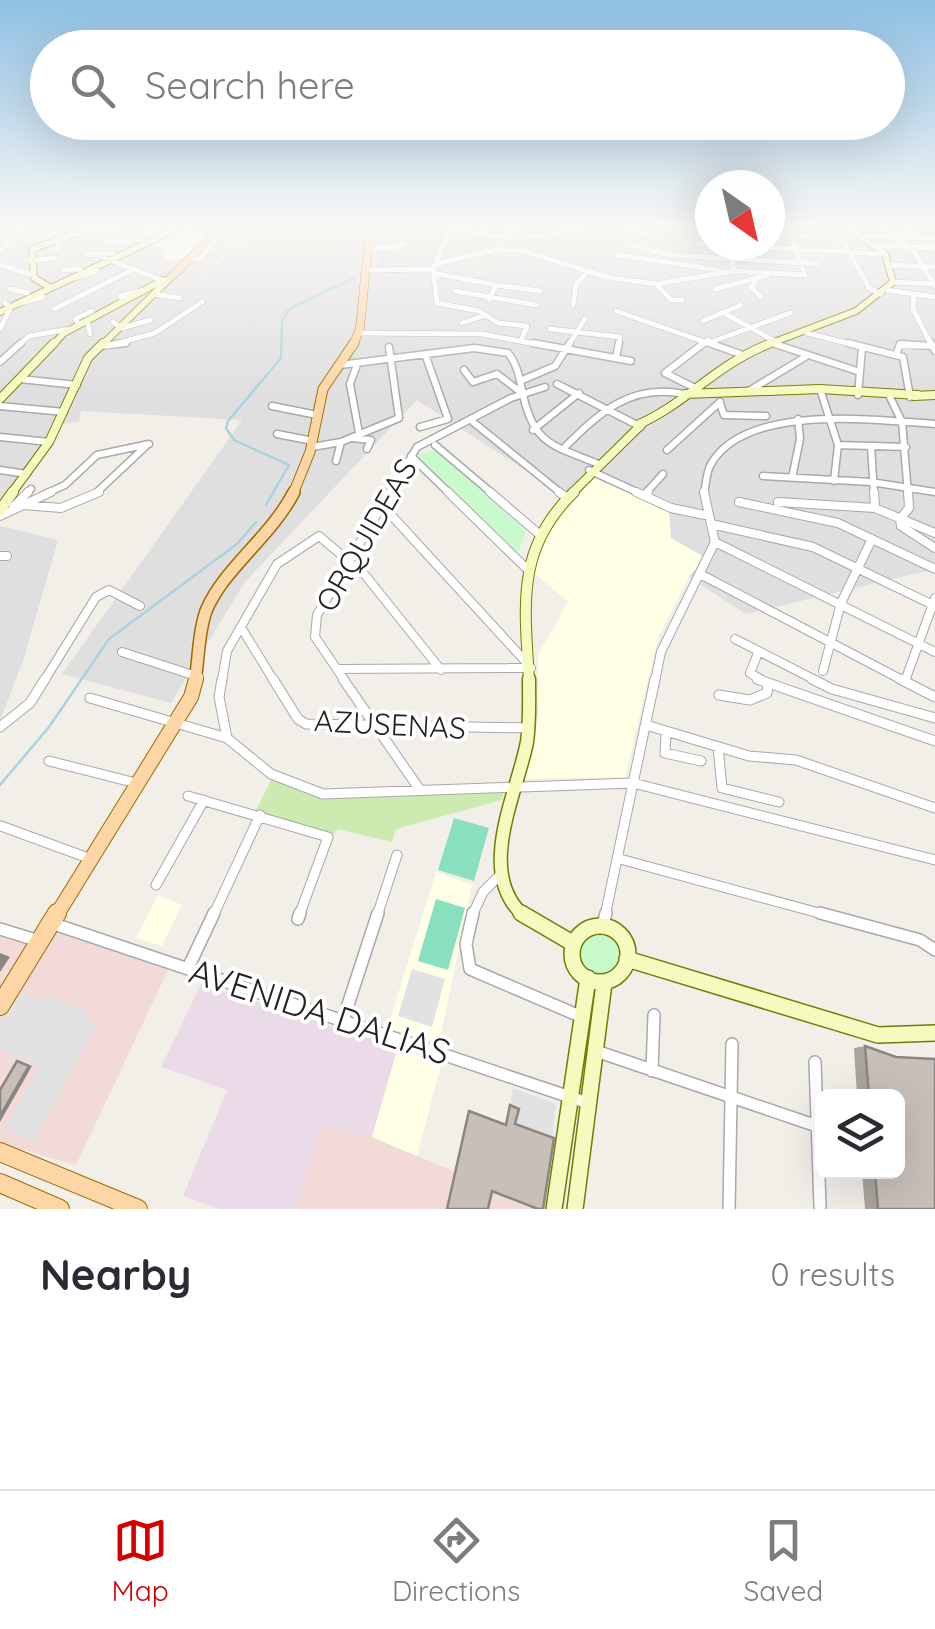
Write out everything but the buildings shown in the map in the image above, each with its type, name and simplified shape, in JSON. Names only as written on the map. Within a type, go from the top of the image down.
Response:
[{"type":"main road","points":[[0,1006],[175,725],[198,677],[208,608],[223,583],[274,527],[312,444],[324,388],[360,333],[363,282]]},
{"type":"main road","points":[[0,1152],[138,1209]]},
{"type":"main road","points":[[0,1183],[60,1209]]},
{"type":"street","points":[[42,282],[48,287]]},
{"type":"street","points":[[7,306],[56,282]]},
{"type":"street","points":[[0,329],[7,306],[27,293],[61,282]]},
{"type":"street","points":[[54,309],[107,282]]},
{"type":"street","points":[[0,362],[29,336],[78,324],[160,282]]},
{"type":"street","points":[[3,508],[48,442],[88,358],[164,282]]},
{"type":"street","points":[[436,282],[438,303],[481,314],[498,323],[528,326],[520,340]]},
{"type":"street","points":[[487,282],[540,291]]},
{"type":"street","points":[[515,302],[524,282]]},
{"type":"street","points":[[573,305],[577,282]]},
{"type":"street","points":[[630,290],[634,282]]},
{"type":"street","points":[[645,282],[665,282]]},
{"type":"street","points":[[715,288],[744,282]]},
{"type":"street","points":[[755,282],[751,286],[760,297]]},
{"type":"street","points":[[866,282],[869,288],[883,292],[935,297]]},
{"type":"street","points":[[574,944],[526,920],[510,902],[500,874],[529,728],[527,569],[539,534],[593,470],[640,425],[693,386],[743,356],[807,333],[883,292],[893,282]]},
{"type":"street","points":[[899,282],[935,285]]},
{"type":"street","points":[[656,284],[670,300],[682,300]]},
{"type":"street","points":[[462,323],[481,314],[496,285]]},
{"type":"street","points":[[10,289],[27,293]]},
{"type":"street","points":[[455,291],[536,305]]},
{"type":"street","points":[[154,294],[180,298]]},
{"type":"street","points":[[914,294],[914,309],[934,348]]},
{"type":"street","points":[[7,306],[43,297]]},
{"type":"street","points":[[100,346],[125,345],[185,318],[202,302]]},
{"type":"street","points":[[703,321],[740,306]]},
{"type":"street","points":[[90,334],[74,320],[92,311]]},
{"type":"street","points":[[616,311],[743,356]]},
{"type":"street","points":[[724,313],[805,357],[857,371]]},
{"type":"street","points":[[693,386],[665,373],[709,341],[790,313]]},
{"type":"street","points":[[520,382],[555,366],[585,319]]},
{"type":"street","points":[[113,322],[122,328],[150,320]]},
{"type":"street","points":[[0,402],[78,324]]},
{"type":"street","points":[[550,329],[620,337],[616,357]]},
{"type":"street","points":[[662,338],[675,330]]},
{"type":"street","points":[[360,333],[482,334],[631,361]]},
{"type":"street","points":[[807,333],[906,360],[913,395]]},
{"type":"street","points":[[896,355],[900,344],[934,348]]},
{"type":"street","points":[[277,434],[312,444],[341,442],[399,418],[389,347]]},
{"type":"street","points":[[856,393],[862,348]]},
{"type":"street","points":[[340,365],[499,350],[513,357],[519,391],[533,430],[552,447],[564,448],[593,470],[671,508],[705,514]]},
{"type":"street","points":[[420,427],[448,422],[425,354]]},
{"type":"street","points":[[747,392],[805,357]]},
{"type":"street","points":[[356,435],[350,384],[357,365]]},
{"type":"street","points":[[464,370],[473,382],[497,374],[519,391],[545,387]]},
{"type":"street","points":[[20,379],[76,386]]},
{"type":"street","points":[[556,384],[640,425]]},
{"type":"street","points":[[564,448],[606,408],[634,392],[663,389],[719,398],[768,391],[935,395]]},
{"type":"street","name":"ORQUIDEAS","points":[[420,790],[315,637],[317,616],[417,447],[435,444],[519,391]]},
{"type":"street","points":[[821,391],[838,444],[834,482]]},
{"type":"street","points":[[533,430],[579,393]]},
{"type":"street","points":[[889,396],[902,422],[906,447],[908,512],[900,519]]},
{"type":"street","points":[[719,398],[724,415],[766,416]]},
{"type":"street","points":[[667,450],[719,398]]},
{"type":"street","points":[[0,402],[64,412]]},
{"type":"street","points":[[272,406],[317,415]]},
{"type":"street","points":[[792,478],[800,440],[798,419]]},
{"type":"street","points":[[603,925],[661,652],[715,542],[705,514],[703,492],[713,459],[754,431],[798,419],[935,424]]},
{"type":"street","points":[[473,422],[567,498]]},
{"type":"street","points":[[356,435],[371,440],[368,449]]},
{"type":"street","points":[[0,437],[48,442]]},
{"type":"street","points":[[336,461],[341,442]]},
{"type":"street","points":[[3,508],[24,505],[65,484],[97,455],[148,444],[98,495],[44,509],[24,505]]},
{"type":"street","points":[[435,444],[539,534]]},
{"type":"street","points":[[838,444],[906,447]]},
{"type":"street","points":[[871,446],[875,508]]},
{"type":"street","points":[[411,456],[527,569]]},
{"type":"street","points":[[0,470],[28,474]]},
{"type":"street","points":[[644,496],[662,474]]},
{"type":"street","points":[[763,476],[871,482],[935,492]]},
{"type":"street","points":[[3,508],[30,489]]},
{"type":"street","points":[[738,502],[838,523],[935,569]]},
{"type":"street","points":[[778,502],[875,508],[935,533]]},
{"type":"street","points":[[381,504],[531,668]]},
{"type":"street","points":[[900,519],[901,526],[935,548]]},
{"type":"street","points":[[710,524],[813,547],[934,603],[916,642],[905,682]]},
{"type":"street","name":"ORQUIDEAS","points":[[226,738],[219,697],[220,674],[227,650],[261,586],[277,564],[319,536],[332,540],[350,559]]},
{"type":"street","points":[[822,670],[841,603],[872,539]]},
{"type":"street","points":[[715,542],[935,652]]},
{"type":"street","points":[[350,559],[441,670]]},
{"type":"street","points":[[700,574],[935,697]]},
{"type":"street","points":[[0,727],[30,703],[96,597],[109,590],[140,606]]},
{"type":"street","name":"AZUSENAS","points":[[242,628],[298,719],[314,726],[529,728]]},
{"type":"street","points":[[734,639],[832,689],[935,718]]},
{"type":"street","points":[[122,652],[198,677]]},
{"type":"street","points":[[758,652],[750,673],[768,685],[935,741]]},
{"type":"street","points":[[337,669],[531,668]]},
{"type":"street","points":[[719,695],[750,700],[767,693],[768,685]]},
{"type":"street","points":[[90,698],[226,738],[256,768],[289,785],[323,794],[633,783],[935,860]]},
{"type":"street","points":[[646,726],[718,747],[796,760],[935,808]]},
{"type":"street","points":[[666,732],[665,752],[700,760]]},
{"type":"street","points":[[718,747],[722,788],[779,802]]},
{"type":"street","points":[[48,761],[138,784]]},
{"type":"street","points":[[188,796],[328,837],[298,919]]},
{"type":"street","points":[[156,885],[204,800]]},
{"type":"street","points":[[188,968],[260,815]]},
{"type":"street","points":[[1,826],[90,858]]},
{"type":"street","points":[[343,1020],[397,854]]},
{"type":"street","points":[[620,858],[920,940],[935,950]]},
{"type":"street","points":[[500,874],[486,885],[473,911],[465,957],[470,969],[582,1017]]},
{"type":"street","name":"AVENIDA DALIAS","points":[[50,922],[343,1020],[429,1044],[588,1103]]},
{"type":"street","points":[[603,925],[620,937],[626,959],[620,976],[596,980],[579,968],[574,944],[584,928],[603,925]]},
{"type":"street","points":[[0,928],[39,941]]},
{"type":"street","points":[[626,959],[878,1035],[935,1033]]},
{"type":"street","points":[[554,1209],[582,1017],[596,980]]},
{"type":"street","points":[[576,1209],[594,1050],[596,980]]},
{"type":"street","points":[[652,1070],[654,1015]]},
{"type":"street","points":[[729,1209],[732,1044]]},
{"type":"street","points":[[594,1050],[814,1125]]},
{"type":"street","points":[[815,1062],[814,1125],[820,1206]]},
{"type":"shaded area","points":[[0,282],[935,282],[935,569],[746,614],[417,400],[245,582],[171,703],[62,674],[242,420],[81,411],[79,422],[61,424],[0,522]]},
{"type":"shaded area","points":[[594,478],[669,510],[671,538],[706,558],[689,576],[658,638],[625,777],[525,779],[538,717],[538,655],[568,602],[532,571],[545,532]]},
{"type":"shaded area","points":[[0,526],[58,540],[23,661],[0,721]]},
{"type":"shaded area","points":[[436,872],[472,885],[437,1053],[441,1065],[417,1156],[372,1137],[398,1047],[398,1040],[385,1036]]},
{"type":"shaded area","points":[[158,895],[182,905],[162,946],[136,938]]},
{"type":"shaded area","points":[[48,923],[171,964],[76,1165],[0,1143],[0,934],[36,943]]},
{"type":"shaded area","points":[[412,969],[445,979],[432,1027],[398,1016]]},
{"type":"shaded area","points":[[201,984],[398,1047],[372,1137],[321,1125],[295,1209],[220,1209],[183,1196],[227,1090],[161,1067]]},
{"type":"shaded area","points":[[15,991],[42,1000],[46,995],[89,1013],[85,1020],[96,1024],[35,1141],[6,1126],[40,1066],[0,1049],[0,1016]]},
{"type":"shaded area","points":[[513,1088],[556,1104],[552,1138],[514,1124],[510,1106]]},
{"type":"shaded area","points":[[321,1124],[372,1137],[543,1209],[295,1209]]},
{"type":"green space","points":[[436,449],[526,531],[518,554],[416,455]]},
{"type":"green space","points":[[272,778],[321,793],[505,787],[502,800],[396,829],[392,842],[338,829],[333,834],[256,810]]},
{"type":"green space","points":[[454,818],[489,828],[474,881],[438,870]]},
{"type":"green space","points":[[436,899],[465,908],[448,970],[418,961]]},
{"type":"green space","points":[[599,932],[614,939],[621,954],[614,969],[599,976],[584,969],[577,954],[584,939]]},
{"type":"waterway","points":[[266,505],[289,465],[234,440],[226,428],[228,421],[281,358],[282,322],[289,309],[345,282]]},
{"type":"waterway","points":[[0,785],[49,727],[109,639],[237,544],[256,522]]}]
